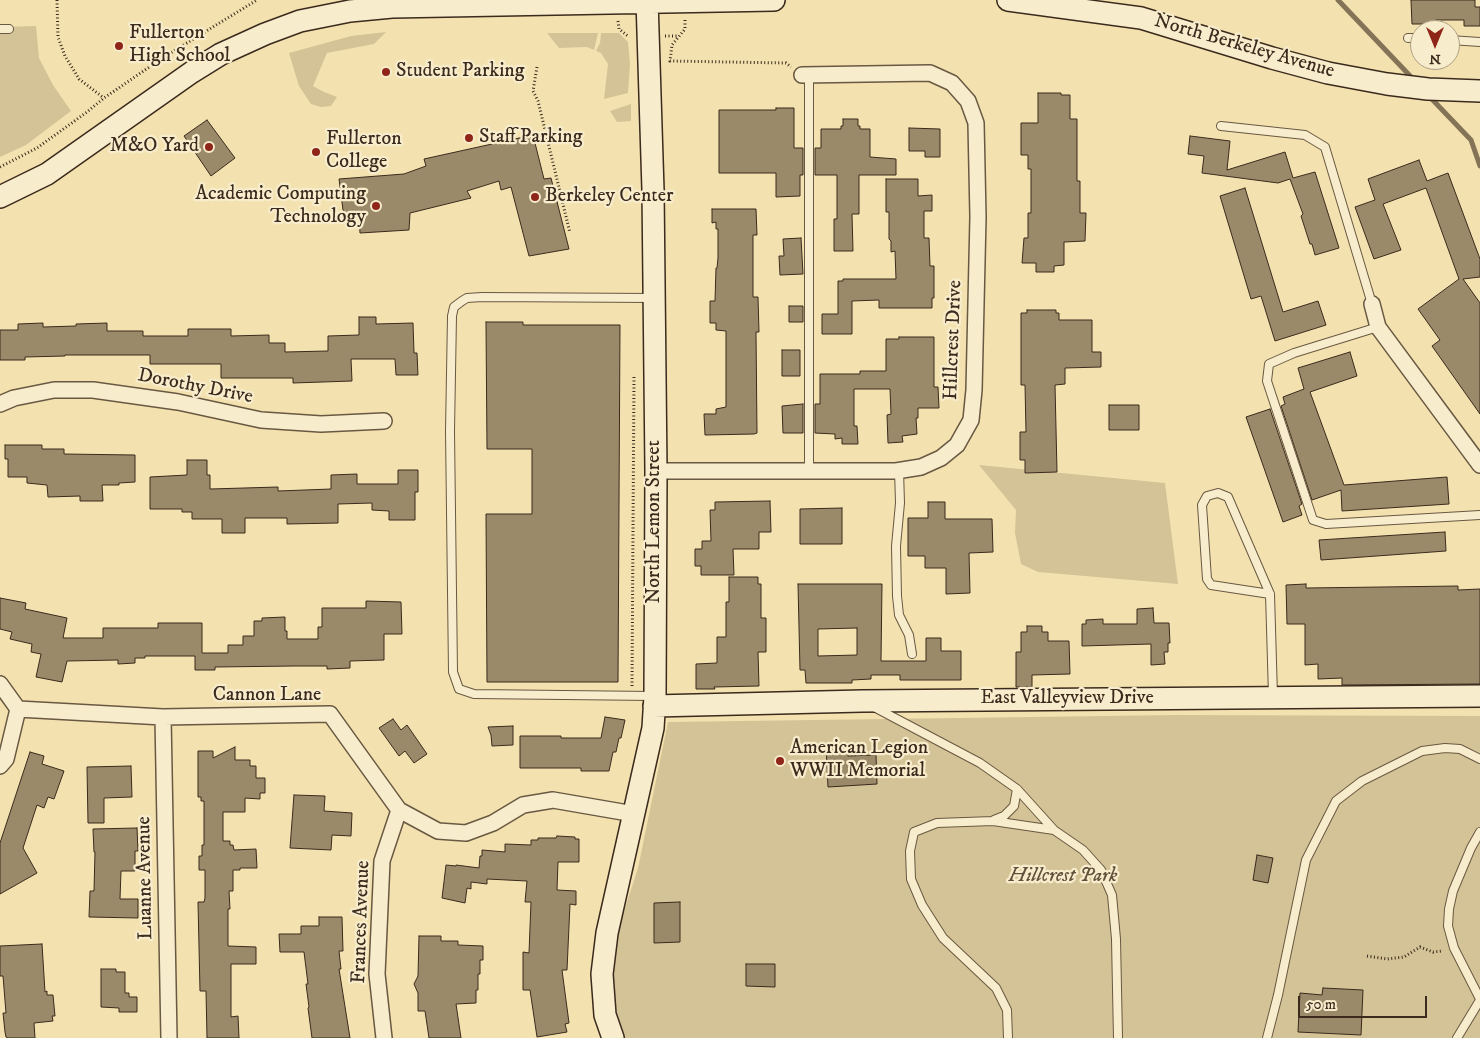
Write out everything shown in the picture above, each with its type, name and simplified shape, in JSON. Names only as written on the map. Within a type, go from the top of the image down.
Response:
[{"type":"street","points":[[0,197],[47,174],[192,72],[221,54],[300,21],[350,11],[392,7],[774,0]]},
{"type":"street","name":"North Berkeley Avenue","points":[[1008,0],[1141,18],[1328,73],[1387,84],[1428,89],[1480,91]]},
{"type":"street","name":"North Lemon Street","points":[[613,1038],[605,1015],[602,974],[607,933],[653,728],[654,701],[656,472],[653,190],[647,2]]},
{"type":"street","name":"Hillcrest Drive","points":[[656,472],[899,470],[921,468],[941,458],[957,445],[971,420],[974,390],[978,226],[976,123],[968,101],[952,83],[930,73],[805,75]]},
{"type":"street","points":[[1372,304],[1378,327],[1480,465]]},
{"type":"street","name":"Dorothy Drive","points":[[0,404],[14,398],[54,390],[93,390],[178,402],[261,420],[321,424],[384,421]]},
{"type":"street","points":[[0,684],[18,709],[6,759],[0,766]]},
{"type":"street","name":"East Valleyview Drive","points":[[654,701],[1480,696]]},
{"type":"street","name":"Cannon Lane","points":[[18,709],[162,717],[330,714],[399,810],[438,831],[466,833],[493,823],[523,805],[554,800],[634,814]]},
{"type":"street","name":"Luanne Avenue","points":[[162,717],[169,1038]]},
{"type":"street","name":"Frances Avenue","points":[[384,1038],[377,974],[382,861],[399,810]]},
{"type":"lane","points":[[1460,41],[1480,42]]},
{"type":"lane","points":[[805,75],[809,471]]},
{"type":"lane","points":[[1220,126],[1305,135],[1325,147],[1372,304]]},
{"type":"lane","points":[[653,298],[468,298],[454,307],[452,316],[450,441],[453,672],[459,689],[474,694],[633,696],[654,701]]},
{"type":"lane","points":[[1378,327],[1294,353],[1268,364],[1267,381],[1313,520],[1326,524],[1480,515]]},
{"type":"lane","points":[[899,470],[900,503],[896,546],[897,596],[900,614],[909,635],[912,654]]},
{"type":"lane","points":[[1270,594],[1211,585],[1207,579],[1202,505],[1207,496],[1218,493],[1228,496],[1270,594],[1273,698]]},
{"type":"lane","points":[[862,700],[980,763],[1017,789],[1054,830],[1083,850],[1101,870],[1112,895],[1116,939],[1118,1038]]},
{"type":"lane","points":[[1267,1038],[1278,995],[1306,860],[1336,801],[1362,781],[1422,751],[1445,748],[1460,749],[1480,759]]},
{"type":"lane","points":[[993,821],[1004,816],[1014,806],[1017,789]]},
{"type":"lane","points":[[1008,1038],[1007,1010],[996,988],[944,938],[922,905],[911,879],[910,851],[914,832],[936,823],[993,821],[1054,830]]},
{"type":"lane","points":[[1457,1038],[1480,999],[1454,948],[1448,926],[1449,909],[1471,848],[1480,832]]},
{"type":"path","points":[[57,0],[58,37],[65,56],[79,79],[104,98]]},
{"type":"path","points":[[0,167],[37,148],[104,98],[172,52],[257,0]]},
{"type":"path","points":[[685,2],[685,29],[672,45],[670,62],[786,63],[805,75]]},
{"type":"path","points":[[616,3],[619,29],[636,43]]},
{"type":"path","points":[[537,67],[533,91],[538,101],[570,233]]},
{"type":"path","points":[[633,696],[634,372]]},
{"type":"path","points":[[1367,956],[1387,959],[1404,957],[1420,947],[1432,952],[1454,948]]},
{"type":"green space","points":[[36,26],[39,58],[53,85],[71,111],[26,145],[0,157],[0,27]]},
{"type":"green space","points":[[386,32],[374,44],[327,53],[313,86],[337,97],[331,106],[321,107],[311,104],[299,86],[289,53],[351,36]]},
{"type":"green space","points":[[547,33],[598,33],[594,50],[587,47],[559,48]]},
{"type":"green space","points":[[601,33],[619,33],[628,42],[630,64],[628,93],[604,99],[608,64],[601,53],[596,51],[600,43]]},
{"type":"green space","points":[[631,104],[631,121],[617,122],[610,111]]},
{"type":"green space","points":[[979,465],[1165,483],[1178,584],[1038,572],[1021,564],[1015,533],[1016,510]]},
{"type":"green space","name":"Hillcrest Park","points":[[1176,715],[1480,716],[1480,1038],[621,1038],[606,966],[638,868],[668,722]]},
{"type":"building","points":[[1411,0],[1475,0],[1475,7],[1480,7],[1480,26],[1464,26],[1464,20],[1412,20]]},
{"type":"building","points":[[1038,93],[1070,95],[1070,119],[1077,119],[1077,181],[1080,181],[1080,213],[1086,213],[1085,241],[1064,242],[1064,265],[1054,266],[1054,272],[1036,272],[1036,263],[1022,263],[1024,238],[1028,238],[1028,213],[1031,213],[1031,169],[1028,169],[1028,155],[1021,155],[1021,123],[1038,123]]},
{"type":"building","points":[[776,108],[794,108],[794,148],[803,148],[803,175],[800,175],[800,196],[776,197],[776,173],[719,173],[719,110],[776,110]]},
{"type":"building","points":[[843,119],[858,119],[860,129],[870,129],[870,157],[896,159],[896,175],[859,175],[859,214],[852,214],[853,251],[834,251],[834,219],[837,219],[837,175],[815,175],[815,148],[821,148],[821,129],[841,129]]},
{"type":"building","name":"M&O Yard","points":[[207,120],[235,158],[211,176],[184,136]]},
{"type":"building","points":[[909,128],[940,129],[940,157],[925,157],[925,151],[909,151]]},
{"type":"building","name":"Berkeley Center","points":[[533,135],[544,179],[551,178],[569,249],[529,256],[511,187],[501,190],[499,181],[467,191],[471,198],[410,213],[409,230],[360,233],[359,217],[348,216],[343,210],[339,179],[404,174],[426,166],[424,159]]},
{"type":"building","points":[[1190,136],[1230,141],[1227,170],[1285,152],[1293,178],[1315,172],[1339,248],[1315,255],[1290,179],[1278,183],[1202,173],[1204,156],[1188,154]]},
{"type":"building","points":[[1419,160],[1427,181],[1448,173],[1480,259],[1480,277],[1463,279],[1480,303],[1480,414],[1432,346],[1440,340],[1418,309],[1459,279],[1426,188],[1383,204],[1401,250],[1374,259],[1355,207],[1375,200],[1368,179]]},
{"type":"building","points":[[886,179],[918,179],[918,196],[932,195],[932,211],[924,211],[924,238],[929,238],[930,266],[934,266],[934,298],[932,298],[932,308],[879,308],[879,300],[852,301],[852,334],[822,334],[822,314],[838,314],[838,281],[843,281],[843,279],[896,279],[895,251],[891,252],[889,212],[886,212]]},
{"type":"building","points":[[1245,188],[1283,312],[1318,301],[1326,325],[1275,341],[1261,296],[1251,299],[1220,196]]},
{"type":"building","points":[[712,209],[756,209],[757,235],[753,235],[753,297],[758,297],[759,332],[756,332],[757,433],[754,434],[705,435],[704,414],[716,414],[716,409],[726,407],[726,331],[716,330],[716,323],[710,323],[710,301],[715,301],[718,258],[718,229],[716,229],[716,222],[712,223]]},
{"type":"building","points":[[801,238],[803,274],[780,275],[779,256],[784,256],[783,239]]},
{"type":"building","points":[[789,306],[803,306],[803,322],[789,322]]},
{"type":"building","points":[[1027,310],[1056,310],[1056,313],[1059,313],[1059,320],[1092,320],[1092,352],[1101,352],[1101,367],[1065,368],[1065,384],[1055,385],[1057,472],[1025,473],[1025,460],[1020,460],[1020,432],[1026,432],[1025,385],[1021,385],[1021,313],[1027,313]]},
{"type":"building","points":[[359,317],[376,317],[376,324],[413,323],[414,353],[417,353],[418,375],[396,375],[395,359],[351,359],[352,381],[293,383],[293,378],[221,378],[221,364],[150,364],[150,355],[65,355],[25,357],[25,360],[0,360],[0,330],[18,330],[18,324],[43,323],[43,327],[107,323],[107,331],[143,331],[143,336],[188,336],[188,329],[231,329],[231,336],[269,335],[269,343],[285,343],[285,352],[328,351],[328,336],[359,335]]},
{"type":"building","points":[[486,322],[523,322],[523,325],[620,325],[618,682],[487,682],[486,514],[532,514],[532,449],[487,449]]},
{"type":"building","points":[[899,337],[934,337],[934,387],[938,387],[939,408],[918,408],[918,418],[916,418],[917,434],[902,436],[903,442],[888,443],[887,415],[891,414],[890,389],[854,389],[854,426],[857,426],[858,444],[842,444],[842,438],[835,439],[835,434],[815,433],[815,404],[820,404],[820,374],[860,374],[860,371],[886,371],[886,339],[899,339]]},
{"type":"building","points":[[782,350],[800,350],[800,376],[782,376]]},
{"type":"building","points":[[1350,352],[1357,376],[1310,392],[1344,485],[1447,477],[1449,504],[1342,511],[1341,490],[1312,500],[1281,406],[1285,404],[1283,397],[1304,389],[1298,368]]},
{"type":"building","points":[[803,404],[803,433],[783,433],[782,406]]},
{"type":"building","points":[[1109,405],[1139,405],[1139,430],[1109,430]]},
{"type":"building","points":[[1270,409],[1302,504],[1299,506],[1302,515],[1283,522],[1246,417]]},
{"type":"building","points":[[5,445],[42,445],[42,449],[64,449],[64,454],[135,455],[135,482],[119,483],[119,485],[102,485],[103,501],[80,501],[80,496],[48,497],[47,485],[27,483],[27,477],[8,477],[8,459],[5,459]]},
{"type":"building","points":[[187,460],[207,460],[207,475],[210,475],[210,489],[278,487],[278,491],[331,489],[331,475],[357,474],[357,484],[398,484],[398,470],[418,470],[418,492],[415,492],[415,520],[389,520],[389,511],[372,510],[372,503],[338,504],[338,523],[287,524],[287,518],[245,518],[245,533],[222,533],[222,519],[192,519],[192,512],[182,512],[182,509],[150,509],[150,477],[187,475]]},
{"type":"building","points":[[770,501],[771,532],[759,532],[759,549],[733,549],[734,575],[701,575],[701,566],[695,566],[695,549],[702,549],[702,541],[711,541],[710,510],[715,510],[715,502]]},
{"type":"building","points":[[928,502],[945,502],[945,519],[992,519],[993,552],[969,553],[970,593],[946,594],[946,568],[925,568],[925,556],[908,556],[908,518],[928,518]]},
{"type":"building","points":[[842,508],[842,544],[800,544],[800,509]]},
{"type":"building","points":[[1445,532],[1446,551],[1321,560],[1319,540]]},
{"type":"building","points":[[729,577],[758,577],[758,584],[761,584],[761,618],[766,618],[766,652],[758,652],[759,686],[696,689],[696,664],[717,663],[717,637],[726,637],[726,602],[729,602]]},
{"type":"building","points":[[798,584],[882,584],[881,661],[926,661],[926,638],[941,638],[941,651],[961,651],[961,680],[900,680],[900,675],[871,675],[871,679],[852,680],[852,683],[806,683],[805,670],[800,670]],"holes":[[[857,628],[857,655],[818,656],[818,629]]]},
{"type":"building","points":[[1306,584],[1306,588],[1458,586],[1458,590],[1480,589],[1480,684],[1342,685],[1342,678],[1318,679],[1318,664],[1305,665],[1305,624],[1287,624],[1286,585]]},
{"type":"building","points":[[0,598],[26,603],[25,609],[67,618],[63,638],[103,638],[103,628],[158,628],[158,623],[202,623],[202,653],[228,653],[228,645],[243,645],[243,636],[254,636],[254,621],[262,621],[262,618],[285,617],[287,639],[318,639],[318,627],[322,627],[322,608],[366,608],[366,601],[401,602],[402,634],[384,634],[384,660],[350,661],[350,668],[327,669],[327,666],[215,667],[215,670],[195,670],[195,656],[145,656],[145,658],[135,658],[135,663],[118,664],[118,660],[67,661],[62,682],[36,677],[41,654],[31,652],[32,644],[10,639],[12,632],[0,629]]},
{"type":"building","points":[[1153,608],[1154,623],[1169,623],[1170,643],[1168,643],[1168,652],[1164,652],[1165,664],[1151,665],[1151,644],[1082,646],[1082,624],[1086,624],[1086,620],[1103,619],[1103,624],[1137,624],[1137,609]]},
{"type":"building","points":[[1027,626],[1042,626],[1042,632],[1048,632],[1048,641],[1069,641],[1070,674],[1032,675],[1032,687],[1016,687],[1016,652],[1021,652],[1021,632],[1027,632]]},
{"type":"building","points":[[605,717],[625,720],[616,752],[613,752],[609,771],[581,771],[581,768],[520,768],[520,736],[601,738]]},
{"type":"building","points":[[393,719],[401,730],[407,725],[427,754],[414,763],[405,751],[399,756],[379,728]]},
{"type":"building","points":[[513,726],[513,745],[492,746],[488,727]]},
{"type":"building","points":[[847,744],[848,756],[876,755],[877,784],[828,787],[826,746]]},
{"type":"building","points":[[235,747],[235,760],[250,760],[250,766],[256,766],[256,778],[265,778],[265,793],[260,793],[260,799],[245,798],[245,812],[223,812],[223,841],[230,841],[230,845],[233,845],[234,850],[256,849],[257,868],[233,870],[233,891],[229,891],[228,946],[256,947],[256,964],[231,964],[231,1017],[238,1016],[239,1038],[207,1038],[206,991],[200,991],[198,902],[204,902],[205,898],[205,870],[199,870],[199,856],[202,856],[202,845],[204,845],[204,801],[201,801],[201,797],[198,797],[198,751],[213,751],[213,758]]},
{"type":"building","points":[[30,752],[44,756],[42,764],[64,771],[54,799],[48,797],[44,808],[37,805],[23,848],[37,873],[0,894],[0,843]]},
{"type":"building","points":[[131,766],[132,797],[104,798],[104,823],[88,823],[87,767]]},
{"type":"building","points":[[294,795],[325,796],[324,811],[352,813],[351,836],[332,835],[331,850],[290,848]]},
{"type":"building","points":[[137,828],[138,851],[135,851],[135,871],[121,871],[120,899],[138,899],[138,918],[89,917],[90,891],[94,891],[95,852],[93,829]]},
{"type":"building","points":[[557,836],[579,839],[579,862],[558,862],[557,890],[576,891],[576,905],[570,904],[567,970],[562,970],[569,1023],[565,1024],[567,1032],[537,1037],[530,990],[523,990],[523,952],[529,953],[531,902],[525,902],[527,881],[487,879],[487,884],[471,882],[471,889],[467,888],[465,903],[442,898],[446,865],[479,868],[482,850],[505,852],[505,844],[531,845],[531,840],[556,838]]},
{"type":"building","points":[[1257,855],[1273,858],[1268,883],[1253,880]]},
{"type":"building","points":[[680,902],[680,942],[654,943],[654,903]]},
{"type":"building","points":[[319,917],[342,917],[343,951],[339,951],[341,969],[339,969],[350,1038],[312,1038],[304,952],[280,952],[279,934],[301,934],[301,926],[319,926]]},
{"type":"building","points":[[419,936],[441,936],[441,941],[458,941],[458,945],[483,946],[483,960],[480,960],[476,1003],[456,1004],[461,1038],[429,1038],[425,1011],[418,1011],[418,993],[414,984],[418,976]]},
{"type":"building","points":[[42,944],[45,992],[47,991],[47,995],[53,995],[55,1016],[52,1016],[53,1021],[34,1023],[35,1038],[8,1038],[5,1032],[3,1013],[6,1013],[3,976],[0,976],[0,946]]},
{"type":"building","points":[[746,964],[775,964],[775,987],[746,986]]},
{"type":"building","points":[[101,969],[116,969],[116,972],[125,972],[125,993],[129,993],[129,997],[137,997],[137,1012],[119,1012],[119,1008],[101,1007]]},
{"type":"building","points":[[1323,988],[1363,990],[1361,1035],[1298,1032],[1300,993],[1322,995]]},
{"type":"waterway","points":[[1338,0],[1414,80]]},
{"type":"waterway","points":[[1428,95],[1471,140],[1480,166]]},
{"type":"place","name":"Fullerton High School","points":[[119,46]]},
{"type":"place","name":"Student Parking","points":[[386,72]]},
{"type":"place","name":"Staff Parking","points":[[469,138]]},
{"type":"place","name":"M&O Yard","points":[[209,147]]},
{"type":"place","name":"Fullerton College","points":[[316,152]]},
{"type":"place","name":"Berkeley Center","points":[[535,197]]},
{"type":"place","name":"Academic Computing Technology","points":[[376,206]]},
{"type":"place","name":"American Legion WWII Memorial","points":[[780,761]]}]
